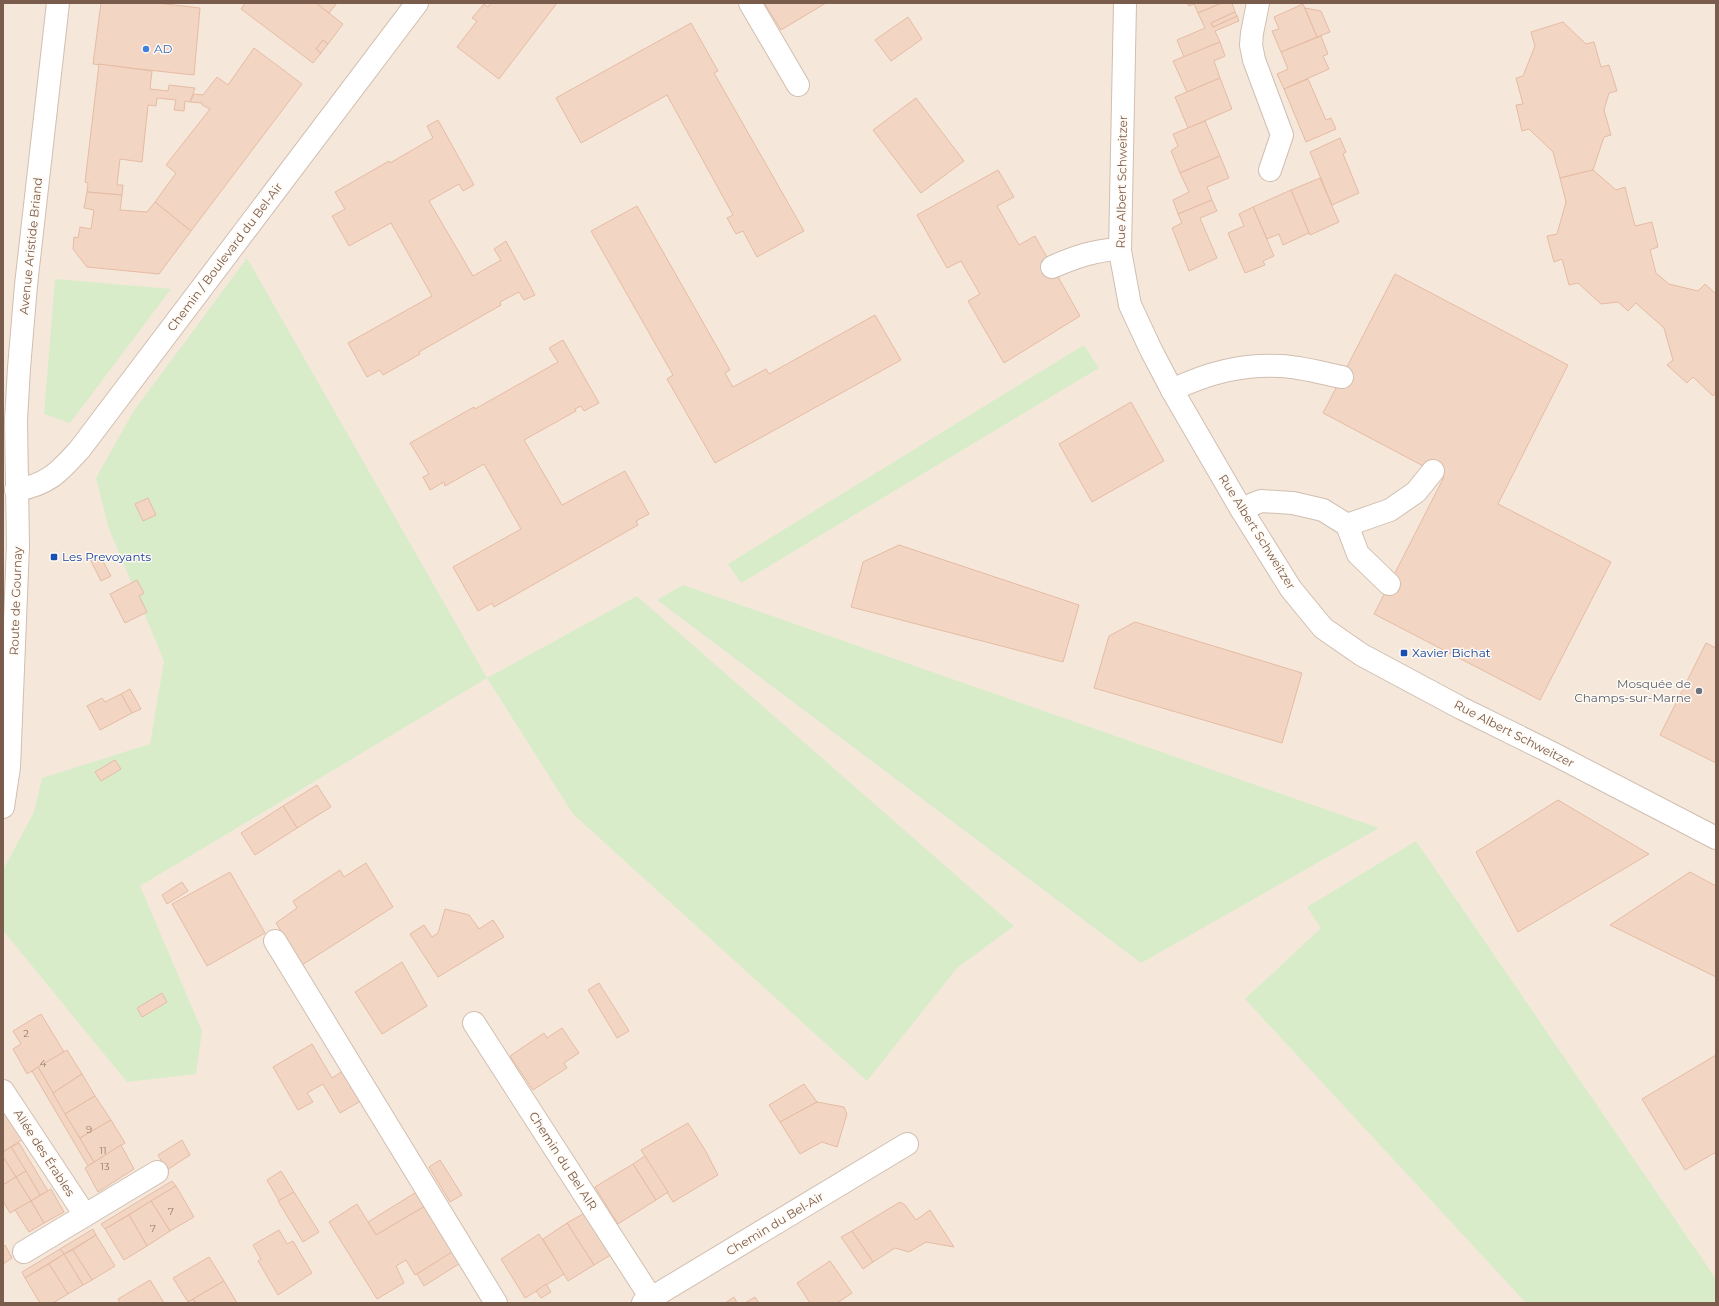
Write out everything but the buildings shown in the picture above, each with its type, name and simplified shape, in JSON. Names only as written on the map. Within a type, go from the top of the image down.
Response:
[{"type":"street","name":"Avenue Aristide Briand","points":[[16,490],[10,413],[58,3]]},
{"type":"street","name":"Chemin / Boulevard du Bel-Air","points":[[16,490],[32,488],[50,479],[63,468],[80,449],[417,3]]},
{"type":"street","points":[[750,3],[798,85]]},
{"type":"street","name":"Rue Albert Schweitzer","points":[[1125,3],[1120,249],[1130,305],[1172,390],[1241,509],[1291,589],[1323,628],[1362,655],[1461,708],[1552,753],[1716,838]]},
{"type":"street","points":[[1258,3],[1251,45],[1254,60],[1282,134],[1270,170]]},
{"type":"street","points":[[1052,267],[1076,256],[1103,250],[1120,249]]},
{"type":"street","points":[[1172,390],[1211,373],[1239,368],[1282,366],[1342,377]]},
{"type":"street","points":[[1347,525],[1390,510],[1416,492],[1433,470]]},
{"type":"street","name":"Route de Gournay","points":[[3,807],[9,766],[18,546],[16,490]]},
{"type":"street","points":[[1241,509],[1261,501],[1293,503],[1323,510],[1347,525],[1358,554],[1389,584]]},
{"type":"street","points":[[275,941],[496,1303]]},
{"type":"street","name":"Chemin du Bel AIR","points":[[474,1023],[647,1301]]},
{"type":"street","name":"Allée des Érables","points":[[3,1091],[85,1215]]},
{"type":"street","name":"Chemin du Bel-Air","points":[[647,1301],[907,1144]]},
{"type":"street","points":[[24,1252],[157,1172]]},
{"type":"shaded area","points":[[3,3],[1716,3],[1716,1303],[3,1303]]},
{"type":"green space","points":[[247,258],[487,678],[140,886],[202,1031],[196,1074],[127,1082],[3,930],[3,870],[34,812],[42,778],[150,744],[164,661],[109,529],[96,478],[133,412]]},
{"type":"green space","points":[[55,279],[171,289],[70,423],[44,414]]},
{"type":"green space","points":[[1084,345],[1099,368],[741,583],[728,564]]},
{"type":"green space","points":[[683,585],[1379,828],[1141,963],[657,600]]},
{"type":"green space","points":[[637,596],[1014,926],[957,968],[867,1081],[573,814],[487,678]]},
{"type":"green space","points":[[1416,841],[1716,1279],[1716,1303],[1526,1303],[1245,999],[1321,928],[1307,907]]},
{"type":"place","name":"AD","points":[[146,49]]},
{"type":"place","name":"Les Prevoyants","points":[[54,557]]},
{"type":"place","name":"Xavier Bichat","points":[[1404,653]]},
{"type":"place","name":"Mosquée de Champs-sur-Marne","points":[[1699,691]]}]
